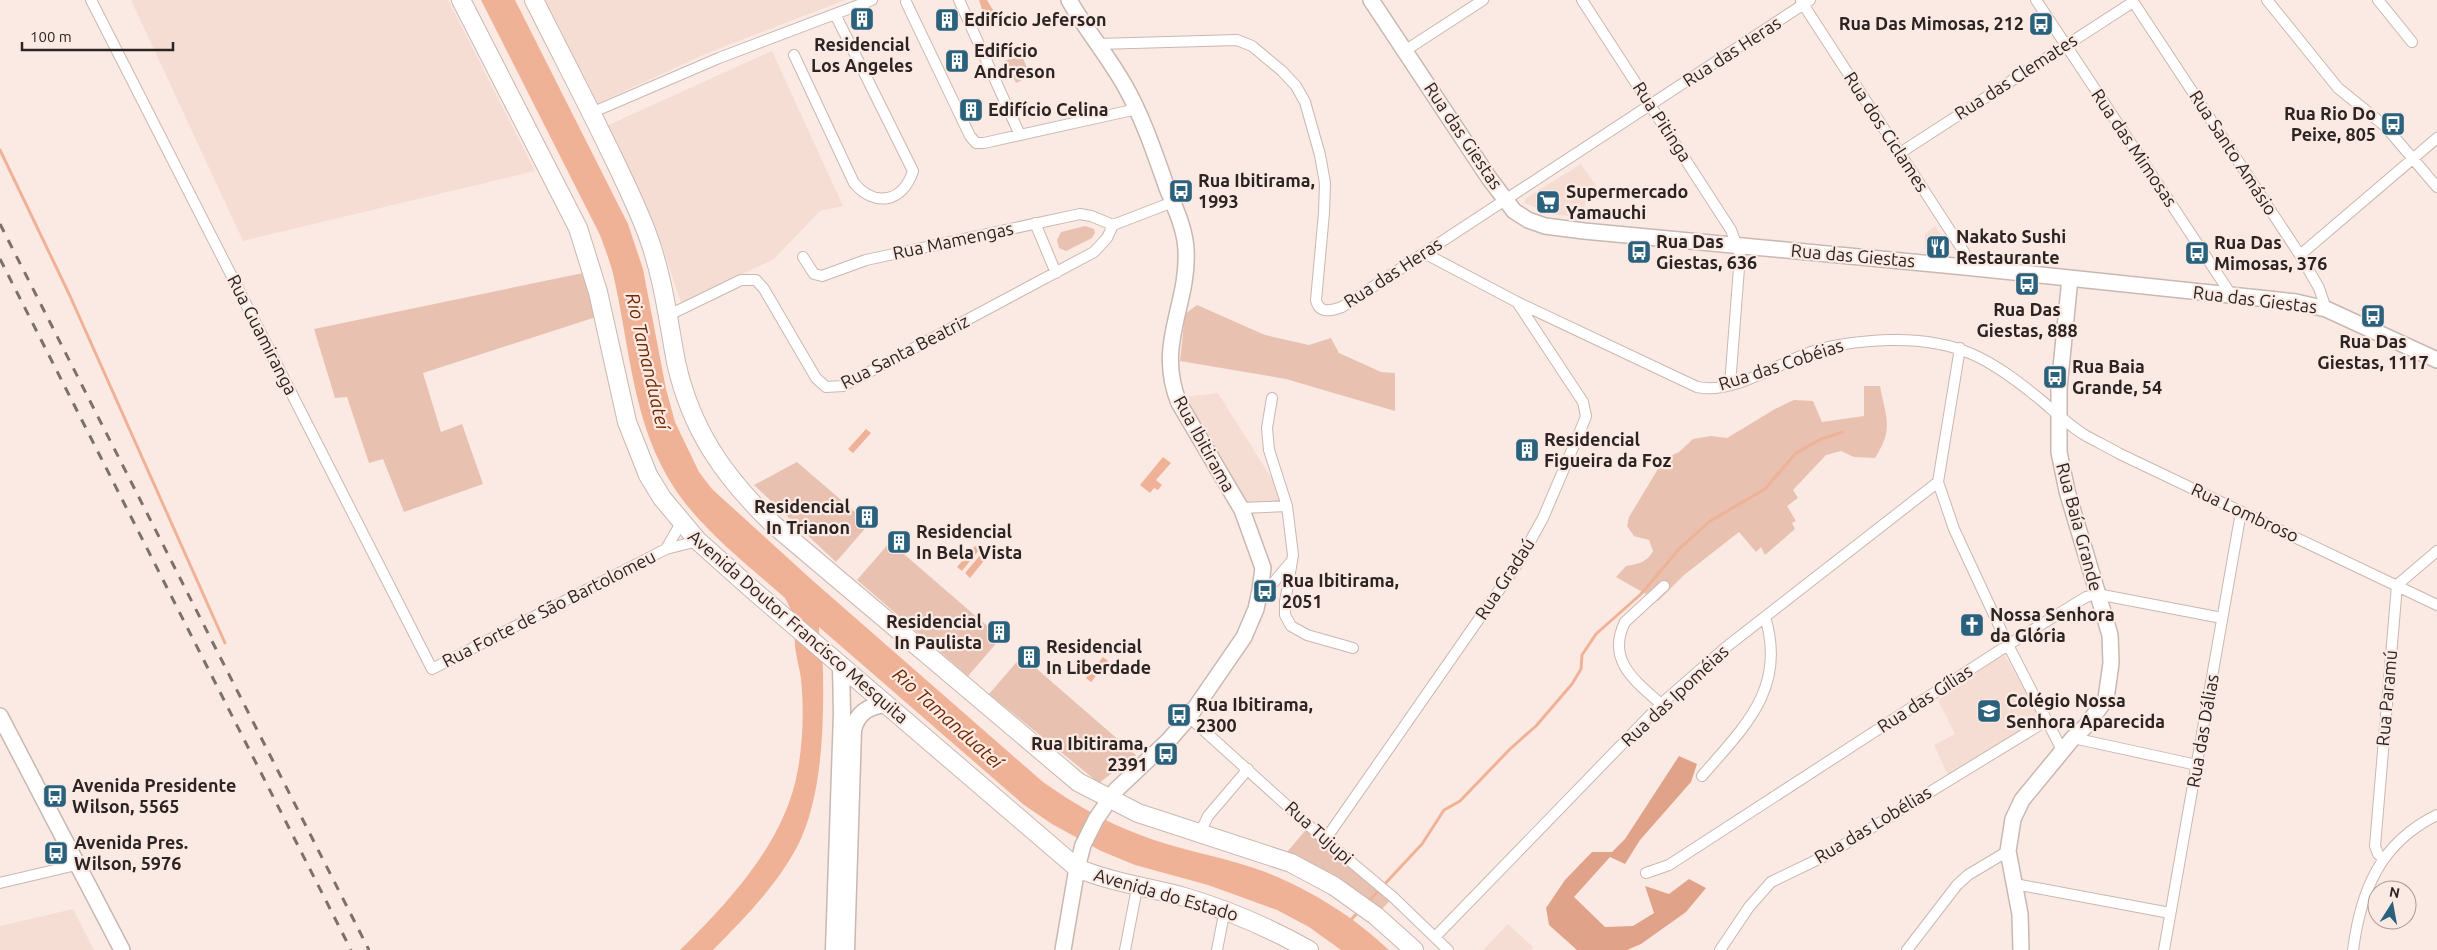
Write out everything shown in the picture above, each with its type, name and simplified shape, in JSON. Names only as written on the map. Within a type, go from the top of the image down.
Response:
[{"type":"highway","name":"Avenida Doutor Francisco Mesquita","points":[[462,0],[578,228],[591,264],[627,422],[648,475],[681,523],[698,541],[754,591],[886,704],[1079,861]]},
{"type":"highway","points":[[534,0],[633,199],[648,236],[658,266],[681,380],[698,429],[713,456],[753,505],[1049,760],[1105,804],[1291,863],[1348,896],[1376,916],[1414,950]]},
{"type":"highway","name":"Avenida do Estado","points":[[1079,861],[1137,888],[1179,896],[1225,909],[1307,950]]},
{"type":"main road","name":"Rua Ibitirama","points":[[1063,950],[1079,861],[1088,835],[1105,804],[1119,787],[1169,740],[1189,717],[1244,637],[1256,610],[1263,568],[1241,508],[1179,403],[1172,383],[1170,366],[1171,336],[1186,261],[1183,230],[1137,109],[1125,86],[1069,0]]},
{"type":"main road","name":"Rua das Giestas","points":[[1371,0],[1406,50],[1489,178],[1514,211],[1528,220],[1560,229],[1965,266],[2296,302],[2326,309],[2437,360]]},
{"type":"main road","name":"Rua Baía Grande","points":[[2021,950],[2020,914],[2008,851],[2013,819],[2022,800],[2062,750],[2086,726],[2106,699],[2110,684],[2110,635],[2067,491],[2059,452],[2057,413],[2070,278]]},
{"type":"main road","points":[[834,659],[842,703],[834,950]]},
{"type":"main road","points":[[846,950],[853,730],[859,714],[872,707],[886,704]]},
{"type":"main road","points":[[0,716],[122,950]]},
{"type":"street","name":"Rua Guamiranga","points":[[91,0],[432,669]]},
{"type":"street","points":[[591,113],[719,58],[872,0]]},
{"type":"street","points":[[960,0],[1020,135]]},
{"type":"street","points":[[1406,50],[1483,0]]},
{"type":"street","name":"Rua Pitinga","points":[[1582,0],[1732,230],[1738,246]]},
{"type":"street","name":"Rua das Mimosas","points":[[2036,0],[2232,296]]},
{"type":"street","points":[[2267,0],[2338,88],[2375,117],[2437,187]]},
{"type":"street","points":[[2378,0],[2412,42]]},
{"type":"street","name":"Rua das Clemates","points":[[1900,153],[2132,1]]},
{"type":"street","name":"Rua Santo Amásio","points":[[2132,1],[2300,255],[2316,283],[2326,309]]},
{"type":"street","points":[[906,2],[972,139],[980,143],[1137,109]]},
{"type":"street","name":"Rua das Heras","points":[[1098,44],[1237,40],[1252,46],[1290,78],[1305,102],[1320,155],[1325,183],[1316,300],[1323,310],[1332,311],[1342,307],[1805,2]]},
{"type":"street","name":"Rua dos Ciclames","points":[[1805,2],[1964,252],[1965,266]]},
{"type":"street","points":[[794,55],[854,183],[861,192],[876,199],[887,199],[900,190],[913,171],[835,14]]},
{"type":"street","points":[[2300,255],[2437,138]]},
{"type":"street","points":[[1113,225],[1173,202]]},
{"type":"street","name":"Rua Mamengas","points":[[803,257],[814,274],[822,276],[866,260],[1086,214],[1113,225]]},
{"type":"street","points":[[1036,223],[1056,273]]},
{"type":"street","name":"Rua Santa Beatriz","points":[[669,314],[741,280],[756,280],[764,289],[816,378],[826,387],[834,387],[851,382],[1094,252],[1107,238],[1113,225]]},
{"type":"street","points":[[1730,385],[1739,279],[1738,246]]},
{"type":"street","name":"Rua das Cobéias","points":[[1424,253],[1517,302],[1697,387],[1706,389],[1730,385],[1835,344],[1909,339],[1937,342],[1960,348],[1982,357],[2004,371],[2057,413]]},
{"type":"street","name":"Rua Gradaú","points":[[1325,840],[1518,564],[1543,518],[1586,416],[1583,402],[1517,302]]},
{"type":"street","points":[[1960,348],[1938,482],[1954,529],[2008,645],[2062,750]]},
{"type":"street","points":[[1272,398],[1267,428],[1269,450],[1287,506],[1293,555],[1285,602],[1288,621],[1306,635],[1353,648]]},
{"type":"street","name":"Rua Lombroso","points":[[2057,413],[2084,434],[2120,454],[2437,605]]},
{"type":"street","name":"Rua das Ipoméias","points":[[1436,936],[1661,704],[1765,617],[1938,482]]},
{"type":"street","points":[[1241,508],[1287,506]]},
{"type":"street","name":"Rua das Dálias","points":[[2164,950],[2242,512]]},
{"type":"street","name":"Rua Forte de São Bartolomeu","points":[[666,549],[681,523]]},
{"type":"street","name":"Rua Forte de São Bartolomeu","points":[[432,669],[666,549],[698,541]]},
{"type":"street","points":[[2396,585],[2437,551]]},
{"type":"street","points":[[1260,588],[1274,582],[1281,575],[1287,568],[1293,555]]},
{"type":"street","name":"Rua Paramú","points":[[2384,859],[2378,854],[2375,846],[2396,585]]},
{"type":"street","points":[[1661,704],[1624,667],[1619,646],[1621,629],[1625,622],[1664,586]]},
{"type":"street","points":[[2097,594],[2222,618]]},
{"type":"street","name":"Rua das Gílias","points":[[1646,873],[1669,865],[2008,645],[2086,597],[2097,594]]},
{"type":"street","points":[[1702,776],[1750,718],[1765,693],[1769,681],[1772,655],[1771,640],[1765,617]]},
{"type":"street","name":"Rua Tujupi","points":[[1189,717],[1325,840],[1393,897],[1436,936],[1448,950]]},
{"type":"street","name":"Rua das Lobélias","points":[[1720,950],[1749,907],[1771,882],[1826,854],[2046,721]]},
{"type":"street","points":[[2073,738],[2198,765]]},
{"type":"street","points":[[1200,833],[1208,816],[1248,769]]},
{"type":"street","points":[[2353,950],[2360,908],[2368,886],[2384,859],[2405,835],[2437,815]]},
{"type":"street","points":[[1907,950],[1957,885],[1968,875],[2008,851]]},
{"type":"street","points":[[0,883],[76,865]]},
{"type":"street","points":[[2015,884],[2170,913]]},
{"type":"street","points":[[1125,950],[1137,888]]},
{"type":"street","points":[[1217,950],[1225,909]]},
{"type":"shaded area","points":[[131,0],[448,0],[535,171],[243,241]]},
{"type":"shaded area","points":[[545,0],[845,0],[708,53],[598,103]]},
{"type":"shaded area","points":[[772,51],[843,206],[820,211],[774,259],[681,303],[658,233],[604,127]]},
{"type":"shaded area","points":[[1021,54],[1031,76],[1016,83],[1005,61]]},
{"type":"shaded area","points":[[1581,164],[1597,187],[1587,190],[1583,218],[1551,214],[1524,203],[1526,198]]},
{"type":"shaded area","points":[[1085,226],[1094,229],[1095,233],[1092,238],[1066,251],[1059,248],[1057,240],[1061,232]]},
{"type":"shaded area","points":[[1935,226],[1950,248],[1937,251],[1925,249],[1925,234]]},
{"type":"shaded area","points":[[583,273],[596,317],[423,373],[441,432],[462,424],[483,484],[404,512],[383,459],[369,463],[347,397],[335,398],[314,329]]},
{"type":"shaded area","points":[[1197,305],[1265,335],[1309,345],[1331,338],[1339,353],[1381,372],[1395,373],[1395,411],[1286,379],[1180,361],[1185,314]]},
{"type":"shaded area","points":[[1864,386],[1880,386],[1887,423],[1887,431],[1881,448],[1875,458],[1854,457],[1841,451],[1826,455],[1793,490],[1798,498],[1787,506],[1796,521],[1792,523],[1795,529],[1765,555],[1761,547],[1756,552],[1739,532],[1684,575],[1658,601],[1616,577],[1626,566],[1642,562],[1653,551],[1649,540],[1634,536],[1627,526],[1629,517],[1664,459],[1679,452],[1693,439],[1711,436],[1727,438],[1775,409],[1794,400],[1813,401],[1822,422],[1864,416]]},
{"type":"shaded area","points":[[1218,393],[1274,482],[1282,503],[1248,517],[1183,397]]},
{"type":"shaded area","points":[[797,462],[869,524],[836,562],[754,485]]},
{"type":"shaded area","points":[[890,542],[1001,638],[968,676],[857,580]]},
{"type":"shaded area","name":"Colégio Nossa Senhora Aparecida","points":[[2004,654],[2040,718],[1948,775],[1934,745],[1955,734],[1938,700]]},
{"type":"shaded area","points":[[1022,656],[1136,755],[1099,783],[989,694]]},
{"type":"shaded area","points":[[1679,756],[1697,764],[1691,782],[1640,840],[1625,864],[1610,857],[1574,897],[1605,927],[1633,926],[1654,913],[1645,886],[1669,894],[1689,879],[1706,888],[1686,912],[1641,944],[1627,950],[1577,950],[1549,925],[1546,908],[1565,880],[1592,852],[1612,852],[1625,839]]},
{"type":"shaded area","points":[[1310,825],[1393,897],[1376,916],[1281,859]]},
{"type":"shaded area","points":[[73,909],[94,950],[0,950],[0,926]]},
{"type":"shaded area","points":[[1508,924],[1533,947],[1531,950],[1483,950]]},
{"type":"water","name":"Rio Tamanduateí","points":[[481,0],[515,0],[628,224],[643,269],[666,389],[675,422],[699,472],[712,489],[812,580],[1043,782],[1091,812],[1130,831],[1157,841],[1257,869],[1293,884],[1344,913],[1389,950],[1341,950],[1309,927],[1277,910],[1208,885],[1135,865],[1101,851],[1052,824],[1024,805],[819,627],[823,673],[820,762],[812,807],[797,847],[769,889],[713,950],[680,950],[718,911],[753,868],[769,845],[782,821],[792,795],[800,758],[803,713],[801,679],[796,653],[793,618],[785,598],[712,533],[686,504],[661,465],[641,413],[614,278],[600,235]]},
{"type":"water","points":[[979,0],[987,0],[996,15],[985,19]]},
{"type":"water","points":[[866,429],[871,433],[853,453],[848,449]]},
{"type":"water","points":[[1163,457],[1171,463],[1156,480],[1162,485],[1158,490],[1154,488],[1150,493],[1140,485]]},
{"type":"water","points":[[975,546],[979,550],[962,571],[957,567]]},
{"type":"water","points":[[982,553],[987,557],[970,578],[965,573]]},
{"type":"water","points":[[1103,657],[1108,661],[1091,682],[1086,678]]},
{"type":"waterway","points":[[0,150],[70,296],[225,643]]},
{"type":"waterway","points":[[1367,903],[1422,844],[1444,810],[1460,801],[1510,749],[1536,726],[1572,684],[1581,669],[1582,655],[1596,634],[1641,594],[1680,548],[1710,521],[1765,489],[1796,453],[1821,439],[1843,432]]},
{"type":"waterway","points":[[1348,923],[1359,911]]},
{"type":"railway","points":[[0,224],[369,950]]},
{"type":"railway","points":[[0,259],[351,950]]},
{"type":"place","name":"Residencial Los Angeles","points":[[862,19]]},
{"type":"place","name":"Edifício Jeferson","points":[[947,20]]},
{"type":"place","name":"Rua Das Mimosas, 212","points":[[2041,24]]},
{"type":"place","name":"Edifício Andreson","points":[[957,61]]},
{"type":"place","name":"Edifício Celina","points":[[971,110]]},
{"type":"place","name":"Rua Rio Do Peixe, 805","points":[[2393,124]]},
{"type":"place","name":"Rua Ibitirama, 1993","points":[[1181,191]]},
{"type":"place","name":"Supermercado Yamauchi","points":[[1548,202]]},
{"type":"place","name":"Nakato Sushi Restaurante","points":[[1938,247]]},
{"type":"place","name":"Rua Das Giestas, 636","points":[[1639,252]]},
{"type":"place","name":"Rua Das Mimosas, 376","points":[[2197,253]]},
{"type":"place","name":"Rua Das Giestas, 888","points":[[2027,284]]},
{"type":"place","name":"Rua Das Giestas, 1117","points":[[2373,316]]},
{"type":"place","name":"Rua Baia Grande, 54","points":[[2055,377]]},
{"type":"place","name":"Residencial Figueira da Foz","points":[[1527,450]]},
{"type":"place","name":"Residencial In Trianon","points":[[867,517]]},
{"type":"place","name":"Residencial In Bela Vista","points":[[899,542]]},
{"type":"place","name":"Rua Ibitirama, 2051","points":[[1265,591]]},
{"type":"place","name":"Nossa Senhora da Glória","points":[[1972,625]]},
{"type":"place","name":"Residencial In Paulista","points":[[999,632]]},
{"type":"place","name":"Residencial In Liberdade","points":[[1029,657]]},
{"type":"place","name":"Colégio Nossa Senhora Aparecida","points":[[1989,711]]},
{"type":"place","name":"Rua Ibitirama, 2300","points":[[1179,715]]},
{"type":"place","name":"Rua Ibitirama, 2391","points":[[1166,754]]},
{"type":"place","name":"Avenida Presidente Wilson, 5565","points":[[55,796]]},
{"type":"place","name":"Avenida Pres. Wilson, 5976","points":[[56,853]]}]
